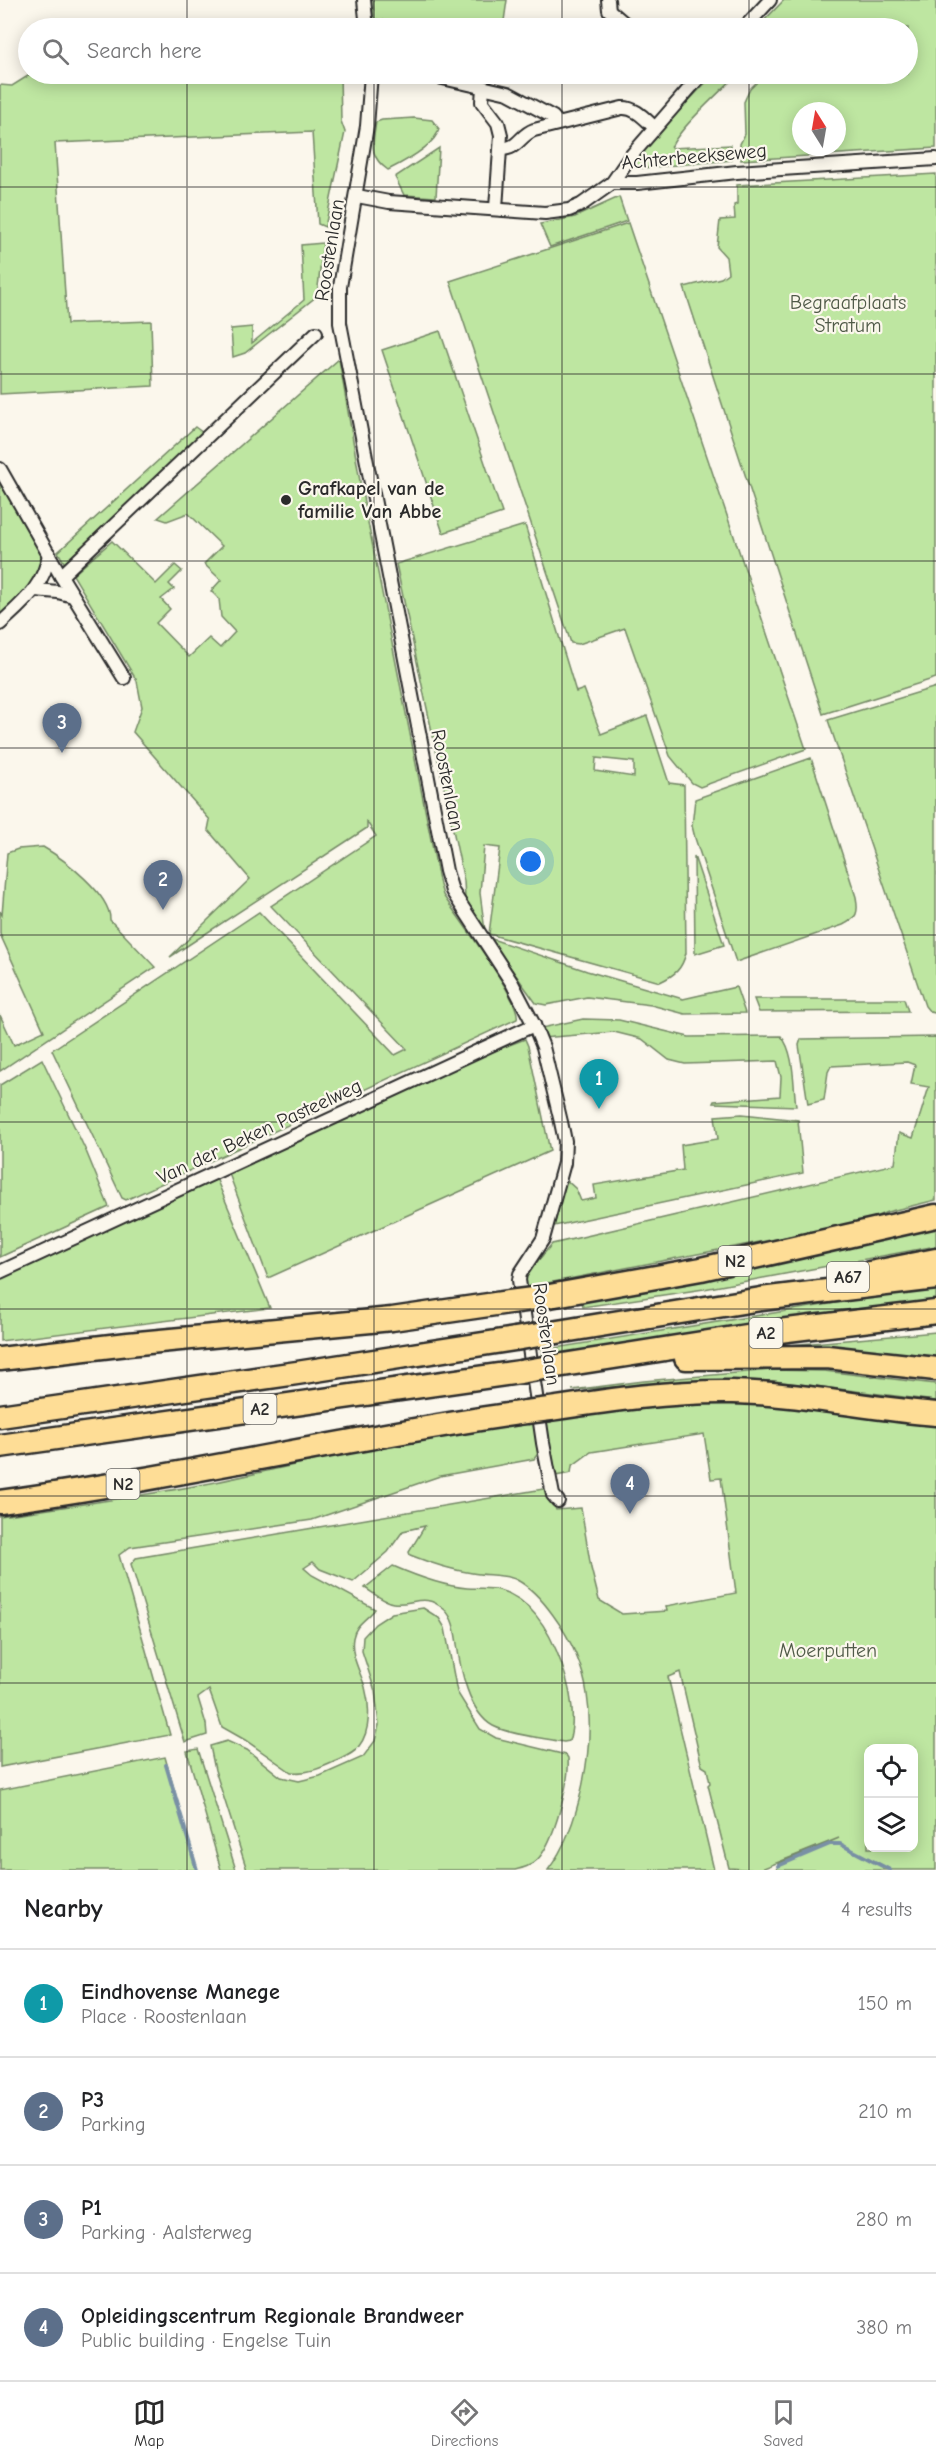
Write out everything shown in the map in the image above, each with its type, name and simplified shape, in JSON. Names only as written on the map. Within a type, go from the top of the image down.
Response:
[{"type":"highway","name":"N2","points":[[0,1359],[140,1342],[392,1319],[533,1299],[701,1269],[936,1216]]},
{"type":"highway","name":"A67","points":[[760,1299],[817,1283],[936,1260]]},
{"type":"highway","name":"A2","points":[[0,1416],[297,1373],[760,1299],[828,1293],[936,1278]]},
{"type":"highway","name":"A2","points":[[0,1446],[520,1372],[801,1328],[936,1312]]},
{"type":"highway","points":[[598,1360],[799,1356],[936,1369]]},
{"type":"highway","name":"N2","points":[[0,1502],[101,1488],[526,1412],[643,1397],[734,1392],[783,1395],[936,1414]]},
{"type":"street","points":[[364,0],[366,18]]},
{"type":"street","points":[[609,0],[609,10],[618,18]]},
{"type":"street","points":[[753,18],[770,0]]},
{"type":"street","name":"Roostenlaan","points":[[370,84],[357,196],[340,287],[340,323],[446,871],[452,891],[512,983],[534,1025],[543,1047],[565,1141],[564,1163],[543,1239],[519,1274],[546,1462],[553,1495],[558,1501]]},
{"type":"street","points":[[470,84],[508,93],[552,117],[558,123]]},
{"type":"street","points":[[612,183],[654,127],[692,84]]},
{"type":"street","points":[[483,87],[482,102],[500,128],[501,149],[496,208]]},
{"type":"street","points":[[501,149],[514,147],[529,132],[628,107],[654,127]]},
{"type":"street","name":"Achterbeekseweg","points":[[357,196],[389,202],[545,213],[569,210],[593,199],[612,183],[637,183],[748,171],[936,159]]},
{"type":"street","points":[[61,576],[316,333]]},
{"type":"street","points":[[0,469],[61,576],[124,678]]},
{"type":"street","points":[[0,624],[35,590],[49,554]]},
{"type":"street","points":[[35,590],[73,596]]},
{"type":"street","name":"Van der Beken Pasteelweg","points":[[0,1272],[534,1025]]},
{"type":"green space","points":[[373,0],[507,0],[504,18],[374,18]]},
{"type":"green space","points":[[784,0],[936,0],[936,148],[846,154],[846,102],[792,102],[792,156],[806,156],[741,160],[740,144],[745,134],[744,102],[755,84],[918,84],[918,18],[767,18]]},
{"type":"green space","points":[[18,82],[340,84],[341,121],[345,132],[325,227],[318,224],[312,132],[55,143],[67,324],[151,321],[153,386],[0,394],[0,85],[12,86]]},
{"type":"green space","points":[[704,84],[728,84],[682,131],[671,148],[731,145],[732,160],[642,168],[636,165],[637,155]]},
{"type":"green space","points":[[414,118],[432,120],[439,129],[425,148],[388,170],[377,160],[373,149],[376,122]]},
{"type":"green space","points":[[439,148],[436,197],[404,195],[395,177]]},
{"type":"green space","name":"Begraafplaats Stratum","points":[[936,174],[936,678],[823,714],[684,287],[721,278],[728,273],[726,257],[717,247],[720,220],[735,219],[734,205],[737,204],[737,185]]},
{"type":"green space","points":[[619,197],[627,221],[550,247],[540,224],[575,217]]},
{"type":"green space","points":[[628,223],[806,749],[700,787],[692,783],[670,756],[625,628],[579,644],[571,643],[450,281]]},
{"type":"green space","points":[[323,243],[317,296],[245,353],[233,357],[231,329],[252,327],[252,343],[304,300],[301,245]]},
{"type":"green space","points":[[440,331],[502,513],[443,533],[382,350]]},
{"type":"green space","points":[[339,359],[361,487],[440,885],[443,895],[499,977],[516,1009],[517,1019],[126,1200],[122,1198],[52,1050],[259,912],[395,1055],[407,1049],[271,906],[376,836],[367,822],[367,828],[170,957],[250,879],[208,830],[210,820],[133,732],[142,707],[137,681],[73,575],[112,541],[156,584],[175,565],[182,571],[169,584],[174,589],[161,599],[170,609],[156,623],[189,657],[209,638],[220,648],[235,632],[221,617],[219,599],[211,591],[221,580],[204,564],[222,546],[188,513],[167,521],[158,518]]},
{"type":"green space","points":[[195,427],[210,438],[65,564],[58,552]]},
{"type":"green space","points":[[0,481],[45,555],[37,584],[0,620]]},
{"type":"green space","points":[[525,525],[576,692],[584,689],[601,734],[647,716],[669,783],[684,785],[686,953],[680,967],[670,977],[660,982],[489,934],[500,848],[484,846],[480,893],[485,931],[465,898],[464,881],[396,564]],"holes":[[[596,758],[634,762],[634,777],[595,771]]]},
{"type":"green space","points":[[936,687],[935,1013],[930,1012],[925,1006],[828,720]]},
{"type":"green space","points":[[811,758],[856,897],[856,914],[843,925],[736,962],[695,838],[692,826],[695,799]]},
{"type":"green space","points":[[43,847],[74,869],[95,889],[108,910],[110,920],[155,967],[0,1071],[0,1015],[14,1045],[44,1031],[0,934],[0,911],[2,915],[7,853],[18,849]]},
{"type":"green space","points":[[694,856],[724,945],[695,954]]},
{"type":"green space","points":[[489,938],[587,971],[683,999],[736,987],[745,1013],[685,1014],[651,1005],[587,997],[546,1005],[536,1003]]},
{"type":"green space","points":[[754,999],[904,999],[908,1011],[759,1012]]},
{"type":"green space","points":[[583,1019],[619,1020],[689,1037],[781,1036],[789,1051],[793,1069],[796,1106],[713,1103],[714,1101],[780,1096],[781,1077],[777,1061],[685,1064],[669,1060],[642,1039],[614,1032],[542,1038],[541,1028]]},
{"type":"green space","points":[[936,1037],[936,1200],[887,1212],[863,1222],[522,1288],[527,1274],[552,1244],[895,1164],[899,1133],[913,1138],[929,1087],[911,1084],[915,1065],[907,1062],[831,1066],[824,1100],[808,1104],[799,1045],[801,1039]]},
{"type":"green space","points":[[525,1039],[550,1151],[268,1278],[228,1171],[473,1059]]},
{"type":"green space","points":[[42,1059],[86,1151],[109,1207],[0,1257],[0,1085]]},
{"type":"green space","points":[[742,1114],[798,1120],[803,1173],[554,1226],[566,1180],[576,1189],[581,1201],[596,1198],[594,1185],[683,1170],[681,1145],[718,1139],[715,1116]]},
{"type":"green space","points":[[216,1178],[270,1308],[0,1341],[0,1277]]},
{"type":"green space","points":[[936,1223],[936,1246],[704,1289],[583,1307],[581,1297]]},
{"type":"green space","points":[[936,1287],[936,1304],[543,1356],[542,1350]]},
{"type":"green space","points":[[936,1332],[936,1360],[767,1347]]},
{"type":"green space","points":[[771,1370],[824,1371],[936,1384],[936,1401],[774,1381],[718,1380],[572,1390],[644,1381]]},
{"type":"green space","name":"Moerputten","points":[[732,1403],[784,1405],[936,1422],[936,1870],[777,1870],[778,1864],[839,1838],[759,1870],[729,1868],[708,1785],[710,1783],[707,1769],[702,1766],[680,1672],[668,1677],[714,1870],[548,1870],[569,1832],[577,1809],[587,1761],[589,1714],[585,1683],[579,1662],[570,1642],[553,1615],[537,1595],[522,1583],[506,1576],[478,1574],[448,1568],[410,1555],[409,1552],[425,1526],[403,1531],[388,1552],[353,1582],[320,1569],[313,1562],[304,1568],[312,1575],[375,1609],[359,1625],[354,1633],[352,1644],[368,1702],[366,1733],[354,1751],[314,1770],[291,1772],[222,1727],[209,1690],[198,1698],[207,1735],[185,1742],[131,1564],[136,1558],[549,1488],[556,1510],[581,1508],[599,1600],[622,1614],[667,1611],[666,1606],[736,1593],[721,1478],[711,1479],[704,1434],[591,1452],[572,1466],[571,1473],[555,1476],[545,1422],[644,1406]]},
{"type":"green space","points":[[534,1424],[539,1452],[534,1459],[440,1476],[312,1520],[130,1547],[119,1555],[170,1735],[0,1767],[0,1516],[189,1487],[374,1448],[454,1434]]},
{"type":"green space","points":[[393,1566],[448,1585],[499,1590],[522,1601],[546,1630],[562,1665],[572,1702],[569,1741],[509,1732],[485,1720],[467,1689],[454,1626],[445,1610],[438,1604],[425,1600],[390,1602],[365,1588]]},
{"type":"green space","points":[[423,1608],[439,1618],[445,1628],[457,1692],[480,1729],[496,1738],[566,1755],[568,1758],[564,1796],[555,1826],[543,1852],[532,1864],[515,1870],[247,1870],[215,1770],[210,1746],[227,1741],[247,1750],[281,1777],[299,1781],[320,1776],[363,1757],[375,1741],[379,1725],[375,1691],[362,1651],[363,1637],[375,1624],[392,1613]]},
{"type":"green space","points":[[198,1749],[236,1870],[221,1870],[187,1751]]},
{"type":"green space","points":[[165,1757],[197,1870],[0,1870],[0,1790]]},
{"type":"waterway","points":[[166,1765],[197,1870]]},
{"type":"waterway","points":[[778,1866],[830,1844],[840,1844],[890,1870]]},
{"type":"place","name":"Grafkapel van de familie Van Abbe","points":[[286,500]]},
{"type":"place","name":"P1","points":[[62,753]]},
{"type":"place","name":"P3","points":[[163,910]]},
{"type":"place","name":"Eindhovense Manege","points":[[599,1109]]},
{"type":"place","name":"Opleidingscentrum Regionale Brandweer","points":[[630,1514]]}]
